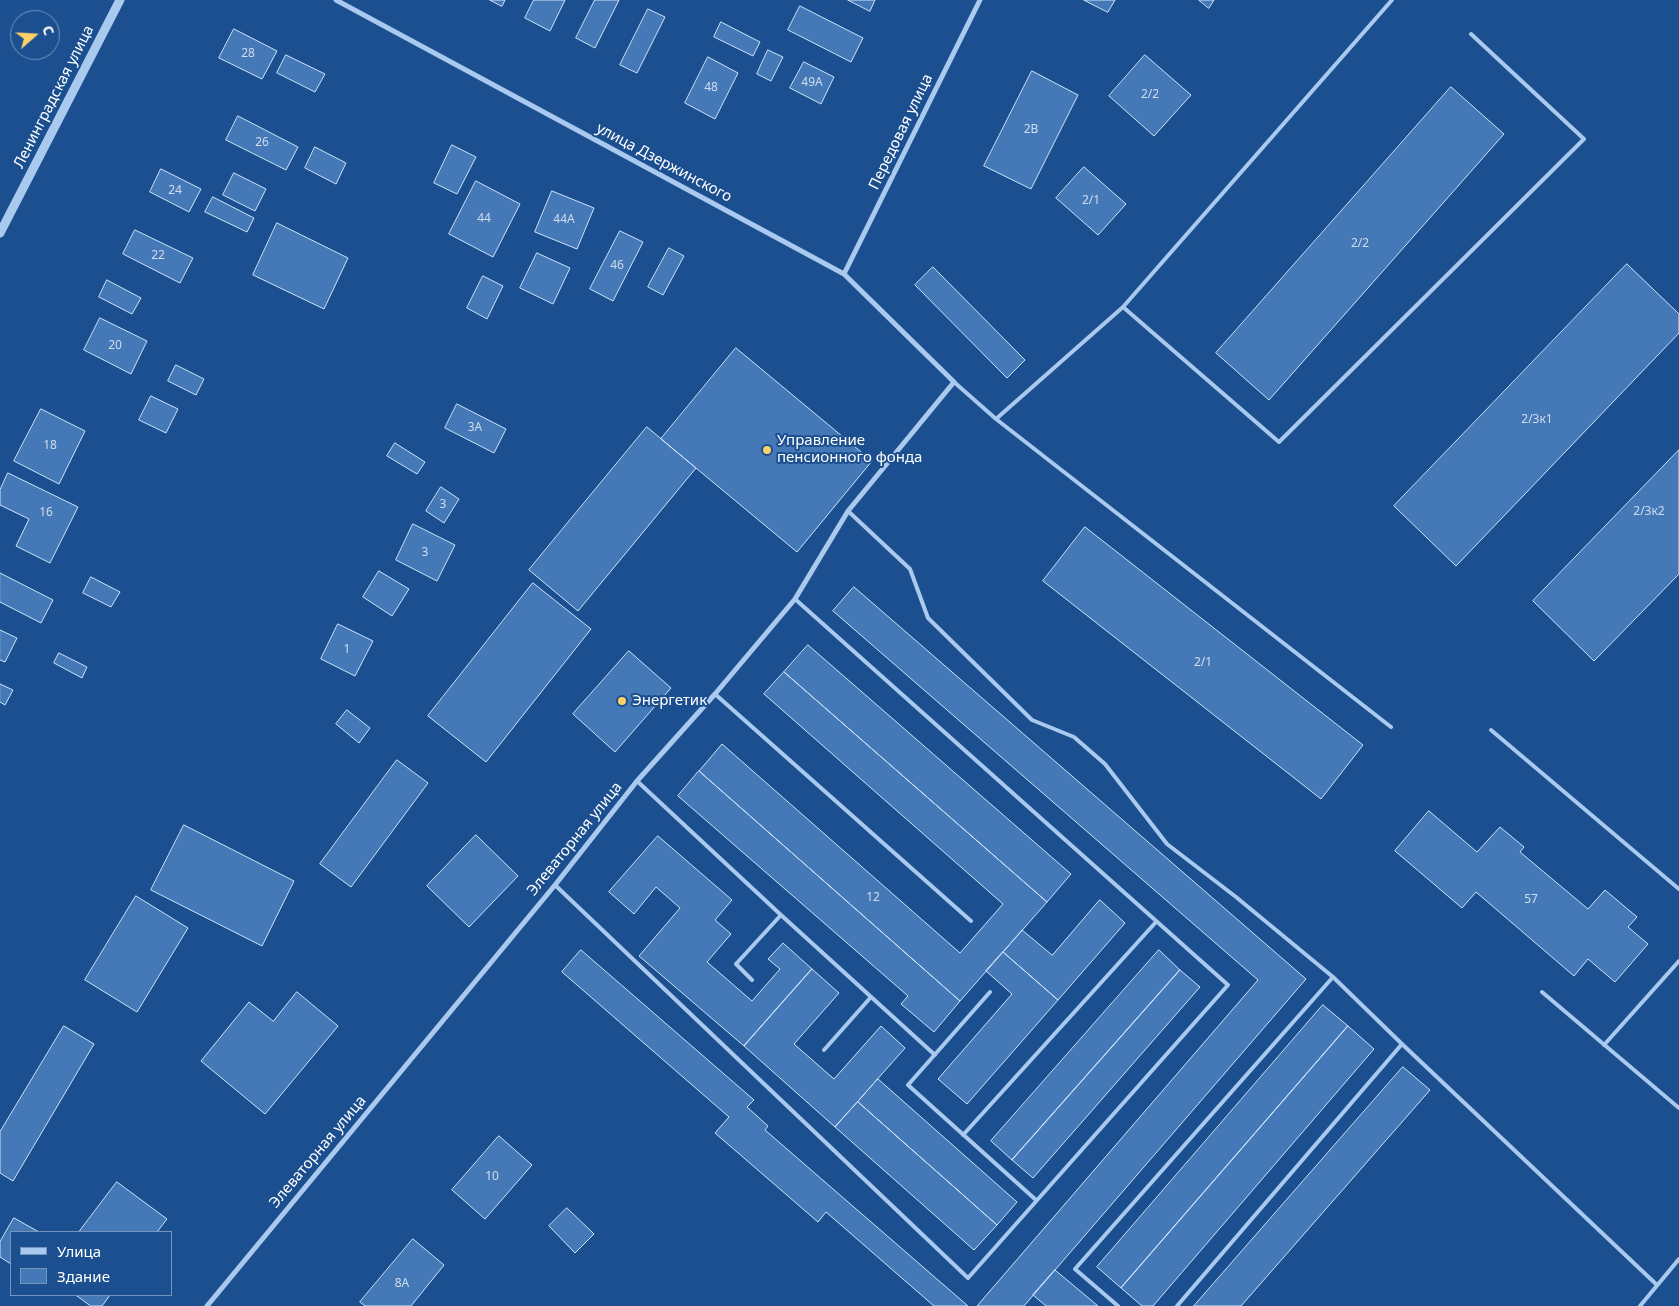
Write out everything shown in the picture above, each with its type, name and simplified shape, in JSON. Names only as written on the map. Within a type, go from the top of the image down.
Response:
[{"type":"street","name":"Ленинградская улица","points":[[0,233],[120,0]]},
{"type":"street","name":"улица Дзержинского","points":[[336,0],[844,274],[954,382]]},
{"type":"street","name":"Передовая улица","points":[[844,274],[980,0]]},
{"type":"street","name":"Элеваторная улица","points":[[207,1306],[555,885],[638,781],[795,600],[848,512],[954,382]]},
{"type":"lane","points":[[996,419],[1123,307],[1392,0]]},
{"type":"lane","points":[[1123,307],[1279,442],[1584,139],[1471,34]]},
{"type":"lane","points":[[954,382],[996,419],[1391,727]]},
{"type":"lane","points":[[848,512],[910,569],[928,618],[1032,720],[1074,737],[1105,764],[1167,844],[1236,897],[1333,977],[1658,1285]]},
{"type":"lane","points":[[555,885],[968,1278],[1228,985],[795,600]]},
{"type":"lane","points":[[715,694],[971,921]]},
{"type":"lane","points":[[1491,730],[1679,889]]},
{"type":"lane","points":[[638,781],[781,915],[935,1055]]},
{"type":"lane","points":[[752,980],[736,964],[781,915]]},
{"type":"lane","points":[[964,1135],[1156,922]]},
{"type":"lane","points":[[1604,1044],[1679,961]]},
{"type":"lane","points":[[1118,1306],[1076,1269],[1333,977]]},
{"type":"lane","points":[[990,992],[908,1085],[1036,1200]]},
{"type":"lane","points":[[1542,992],[1679,1108]]},
{"type":"lane","points":[[824,1050],[871,997]]},
{"type":"lane","points":[[1177,1306],[1402,1044]]},
{"type":"lane","points":[[1640,1306],[1679,1259]]},
{"type":"building","points":[[490,0],[505,0],[502,6]]},
{"type":"building","points":[[534,0],[565,0],[550,31],[525,18]]},
{"type":"building","points":[[595,0],[619,0],[595,48],[576,38]]},
{"type":"building","points":[[848,0],[875,0],[870,11]]},
{"type":"building","points":[[1084,0],[1115,0],[1108,12]]},
{"type":"building","points":[[1199,0],[1214,0],[1209,8]]},
{"type":"building","points":[[800,6],[863,38],[851,62],[788,30]]},
{"type":"building","points":[[648,9],[665,17],[637,73],[620,65]]},
{"type":"building","points":[[721,22],[760,42],[753,56],[714,37]]},
{"type":"building","points":[[234,29],[277,51],[262,79],[219,58]]},
{"type":"building","points":[[768,50],[783,57],[771,81],[757,74]]},
{"type":"building","points":[[286,55],[325,74],[315,92],[277,73]]},
{"type":"building","points":[[1145,55],[1191,95],[1154,136],[1109,96]]},
{"type":"building","points":[[708,57],[738,73],[715,119],[685,103]]},
{"type":"building","points":[[804,62],[834,77],[821,104],[790,88]]},
{"type":"building","points":[[1032,71],[1078,95],[1031,189],[984,166]]},
{"type":"building","points":[[1451,87],[1504,134],[1269,400],[1216,353]]},
{"type":"building","points":[[238,116],[298,147],[286,170],[226,140]]},
{"type":"building","points":[[452,145],[476,157],[457,194],[434,183]]},
{"type":"building","points":[[315,147],[346,163],[336,184],[305,168]]},
{"type":"building","points":[[1084,167],[1126,204],[1098,235],[1056,198]]},
{"type":"building","points":[[161,169],[201,189],[189,212],[150,192]]},
{"type":"building","points":[[234,173],[266,189],[255,211],[223,195]]},
{"type":"building","points":[[476,181],[520,204],[493,257],[449,234]]},
{"type":"building","points":[[552,191],[594,208],[577,249],[535,232]]},
{"type":"building","points":[[213,197],[254,218],[247,232],[205,212]]},
{"type":"building","points":[[277,223],[348,258],[324,309],[253,275]]},
{"type":"building","points":[[135,230],[193,258],[180,283],[123,254]]},
{"type":"building","points":[[620,231],[643,242],[613,301],[590,289]]},
{"type":"building","points":[[669,248],[684,256],[663,295],[648,287]]},
{"type":"building","points":[[537,253],[570,268],[553,304],[520,288]]},
{"type":"building","points":[[1627,264],[1679,314],[1679,333],[1456,566],[1394,506]]},
{"type":"building","points":[[933,267],[1025,360],[1007,378],[915,285]]},
{"type":"building","points":[[483,276],[503,286],[487,319],[467,308]]},
{"type":"building","points":[[107,280],[141,298],[132,314],[99,297]]},
{"type":"building","points":[[100,318],[147,341],[131,374],[84,350]]},
{"type":"building","name":"Управление пенсионного фонда","points":[[736,348],[872,461],[797,552],[661,439]]},
{"type":"building","points":[[176,365],[204,379],[196,395],[168,381]]},
{"type":"building","points":[[151,396],[178,409],[166,433],[139,420]]},
{"type":"building","points":[[457,404],[506,429],[494,453],[445,428]]},
{"type":"building","points":[[41,409],[85,431],[59,484],[14,461]]},
{"type":"building","points":[[647,427],[696,468],[578,611],[529,570]]},
{"type":"building","points":[[395,443],[425,462],[417,474],[387,456]]},
{"type":"building","points":[[1679,450],[1679,574],[1594,661],[1533,601]]},
{"type":"building","points":[[8,473],[78,507],[50,563],[16,546],[29,519],[0,505],[0,490]]},
{"type":"building","points":[[441,487],[459,499],[444,523],[426,511]]},
{"type":"building","points":[[413,524],[455,545],[437,581],[396,560]]},
{"type":"building","points":[[1085,527],[1363,745],[1321,799],[1043,581]]},
{"type":"building","points":[[379,571],[409,589],[392,616],[363,597]]},
{"type":"building","points":[[0,573],[53,600],[41,623],[0,602]]},
{"type":"building","points":[[91,577],[120,592],[111,607],[83,593]]},
{"type":"building","points":[[533,583],[591,629],[486,762],[428,716]]},
{"type":"building","points":[[854,587],[1306,979],[1024,1306],[977,1306],[1258,980],[833,611]]},
{"type":"building","points":[[338,624],[373,641],[355,676],[321,659]]},
{"type":"building","points":[[0,630],[17,638],[5,662],[0,660]]},
{"type":"building","points":[[808,645],[1071,874],[1047,902],[784,672]]},
{"type":"building","name":"Энергетик","points":[[629,651],[671,688],[615,752],[573,714]]},
{"type":"building","points":[[59,653],[87,667],[82,678],[54,663]]},
{"type":"building","points":[[784,672],[1047,902],[960,1001],[699,771],[722,744],[960,953],[1003,904],[764,694]]},
{"type":"building","points":[[0,684],[13,690],[5,705],[0,702]]},
{"type":"building","points":[[347,710],[370,728],[359,743],[336,724]]},
{"type":"building","points":[[397,760],[428,783],[351,887],[320,864]]},
{"type":"building","points":[[699,771],[960,1001],[934,1032],[901,1004],[908,996],[678,796]]},
{"type":"building","points":[[1429,811],[1477,852],[1500,827],[1524,847],[1520,852],[1588,909],[1605,890],[1637,917],[1628,927],[1648,944],[1615,982],[1588,959],[1574,976],[1476,892],[1462,908],[1395,851]]},
{"type":"building","points":[[184,825],[294,881],[262,946],[151,890]]},
{"type":"building","points":[[476,835],[518,876],[469,927],[427,886]]},
{"type":"building","points":[[658,836],[732,900],[715,920],[731,934],[707,962],[752,1001],[780,969],[768,959],[783,943],[812,969],[744,1046],[639,956],[680,908],[656,887],[634,914],[609,892]]},
{"type":"building","points":[[136,896],[188,928],[137,1012],[85,980]]},
{"type":"building","points":[[1100,900],[1125,923],[1058,1000],[1003,952],[1022,930],[1052,955]]},
{"type":"building","points":[[581,950],[754,1100],[747,1107],[768,1126],[765,1130],[968,1306],[934,1306],[826,1212],[818,1222],[715,1133],[729,1117],[562,972]]},
{"type":"building","points":[[1159,950],[1180,970],[1012,1160],[991,1141]]},
{"type":"building","points":[[1003,952],[1058,1000],[967,1104],[938,1079],[1012,994],[986,971]]},
{"type":"building","points":[[812,969],[839,993],[794,1044],[834,1079],[881,1026],[905,1048],[835,1127],[744,1046]]},
{"type":"building","points":[[1180,970],[1200,987],[1033,1178],[1012,1160]]},
{"type":"building","points":[[297,992],[338,1026],[265,1114],[201,1061],[249,1002],[273,1021]]},
{"type":"building","points":[[1323,1005],[1348,1026],[1121,1288],[1097,1267]]},
{"type":"building","points":[[64,1026],[94,1044],[13,1181],[0,1173],[0,1132]]},
{"type":"building","points":[[1348,1026],[1374,1049],[1153,1306],[1142,1306],[1121,1288]]},
{"type":"building","points":[[1403,1067],[1430,1090],[1241,1306],[1194,1306]]},
{"type":"building","points":[[878,1079],[1017,1202],[997,1225],[858,1102]]},
{"type":"building","points":[[858,1102],[997,1225],[974,1250],[835,1127]]},
{"type":"building","points":[[499,1136],[532,1165],[485,1219],[452,1190]]},
{"type":"building","points":[[117,1182],[167,1219],[158,1231],[80,1231]]},
{"type":"building","points":[[567,1208],[594,1234],[575,1253],[549,1226]]},
{"type":"building","points":[[14,1218],[37,1231],[10,1231],[10,1263],[0,1257],[0,1242]]},
{"type":"building","points":[[413,1239],[444,1265],[411,1306],[365,1306],[360,1302]]},
{"type":"building","points":[[1055,1270],[1098,1306],[1046,1306],[1033,1295]]},
{"type":"building","points":[[77,1296],[109,1296],[102,1306],[91,1306]]},
{"type":"place","name":"Управление пенсионного фонда","points":[[767,450]]},
{"type":"place","name":"Энергетик","points":[[622,701]]}]
